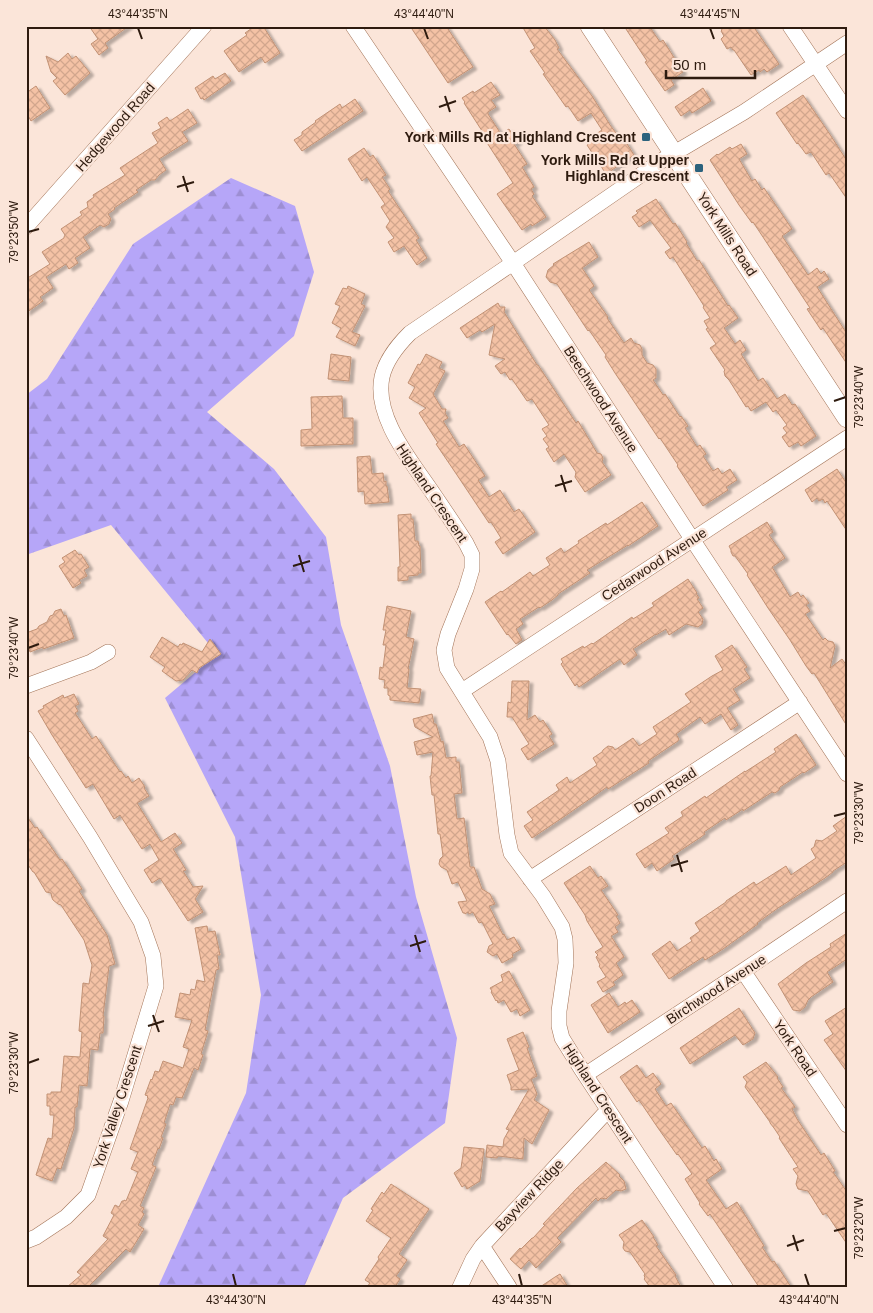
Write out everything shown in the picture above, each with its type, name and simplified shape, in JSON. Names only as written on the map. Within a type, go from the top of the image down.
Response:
[{"type":"main road","name":"York Mills Road","points":[[590,26],[847,418]]},
{"type":"street","name":"Hedgewood Road","points":[[26,227],[204,26]]},
{"type":"street","name":"Beechwood Avenue","points":[[353,26],[514,263],[692,539],[847,774]]},
{"type":"street","points":[[790,26],[847,112]]},
{"type":"street","name":"Highland Crescent","points":[[726,1287],[562,1038],[559,1026],[559,1011],[566,963],[565,939],[562,928],[556,915],[511,853],[498,761],[490,737],[447,668],[444,650],[448,634],[472,570],[472,555],[466,543],[397,442],[383,410],[381,394],[382,377],[389,357],[410,333],[661,160],[744,112],[847,43]]},
{"type":"street","name":"Cedarwood Avenue","points":[[462,691],[847,438]]},
{"type":"street","points":[[26,686],[91,662],[108,652]]},
{"type":"street","name":"Doon Road","points":[[530,879],[800,702]]},
{"type":"street","name":"York Valley Crescent","points":[[26,738],[90,837],[141,922],[153,956],[156,986],[88,1195],[66,1217],[36,1237],[26,1241]]},
{"type":"street","name":"Birchwood Avenue","points":[[585,1074],[847,901]]},
{"type":"street","name":"York Road","points":[[743,971],[847,1125]]},
{"type":"street","name":"Bayview Ridge","points":[[460,1287],[473,1259],[482,1246],[608,1110]]},
{"type":"street","points":[[482,1246],[509,1287]]},
{"type":"green space","points":[[231,178],[295,206],[314,272],[294,336],[207,412],[274,469],[326,537],[341,625],[390,766],[416,897],[457,1038],[445,1123],[343,1198],[304,1287],[158,1287],[246,1093],[261,995],[235,837],[165,698],[217,654],[111,525],[26,555],[26,395],[47,379],[133,244]]},
{"type":"building","points":[[89,26],[129,26],[105,43],[108,48],[99,55],[91,44],[98,39]]},
{"type":"building","points":[[255,26],[263,26],[280,53],[265,63],[261,57],[239,72],[224,51],[247,35],[245,33]]},
{"type":"building","points":[[410,26],[446,26],[473,67],[448,83]]},
{"type":"building","points":[[522,26],[544,26],[555,40],[559,48],[557,49],[592,96],[610,125],[622,141],[624,139],[634,155],[606,174],[587,145],[592,141],[590,138],[602,130],[591,113],[578,121],[568,106],[566,107],[543,74],[545,73],[530,51],[535,48]]},
{"type":"building","points":[[624,26],[649,26],[660,42],[663,40],[683,72],[671,80],[674,85],[665,91]]},
{"type":"building","points":[[720,26],[753,26],[779,64],[767,72],[764,69],[751,75],[734,50],[731,47],[727,49],[721,39],[724,36]]},
{"type":"building","points":[[68,53],[72,59],[76,56],[90,73],[65,95],[53,81],[57,78],[51,72],[46,56],[58,62]]},
{"type":"building","points":[[225,73],[231,81],[204,100],[203,98],[201,99],[195,88],[213,76],[215,79]]},
{"type":"building","points":[[491,82],[500,95],[491,100],[496,107],[488,112],[488,114],[501,134],[509,129],[518,142],[514,144],[527,164],[522,167],[534,187],[531,189],[534,194],[532,196],[546,217],[522,230],[497,194],[513,183],[482,135],[484,134],[462,98]]},
{"type":"building","points":[[36,86],[50,108],[31,121],[26,112],[26,93]]},
{"type":"building","points":[[703,88],[711,101],[692,113],[690,110],[681,116],[675,107]]},
{"type":"building","points":[[803,95],[847,161],[847,199],[829,173],[826,175],[811,152],[806,154],[797,144],[776,113]]},
{"type":"building","points":[[355,99],[363,111],[302,151],[294,140],[302,135],[302,132],[340,104],[342,108]]},
{"type":"building","points":[[188,109],[197,123],[182,132],[188,141],[159,159],[166,170],[155,180],[151,180],[136,190],[138,192],[114,208],[108,214],[111,219],[109,224],[104,227],[100,225],[83,237],[90,248],[75,258],[78,263],[69,269],[66,264],[46,277],[53,288],[40,297],[43,301],[26,313],[26,279],[50,264],[42,252],[64,238],[65,235],[61,229],[82,215],[80,212],[88,207],[87,202],[94,197],[93,195],[125,175],[120,168],[158,143],[152,133],[161,128],[158,123],[167,117],[170,121]]},
{"type":"building","points":[[741,144],[747,154],[739,159],[752,181],[755,179],[762,190],[764,188],[792,229],[782,236],[808,275],[817,268],[821,274],[824,271],[829,279],[817,287],[847,334],[847,364],[823,328],[821,330],[807,309],[810,308],[710,160],[730,147],[732,149]]},
{"type":"building","points":[[364,148],[370,157],[373,155],[386,175],[382,177],[390,189],[388,191],[419,238],[416,240],[427,258],[417,265],[404,246],[394,252],[388,242],[394,238],[386,227],[390,221],[381,207],[385,204],[367,177],[362,181],[348,159]]},
{"type":"building","points":[[656,199],[673,224],[675,223],[697,261],[699,260],[728,306],[738,318],[724,328],[735,344],[740,340],[746,350],[741,354],[758,381],[763,378],[777,399],[785,394],[792,405],[795,404],[816,436],[801,446],[798,442],[789,447],[782,437],[787,433],[783,428],[787,425],[776,410],[773,412],[766,402],[751,411],[748,406],[746,407],[725,376],[725,370],[710,348],[716,344],[706,329],[708,328],[704,321],[710,318],[673,257],[670,259],[665,252],[671,248],[650,220],[639,227],[632,217],[638,213],[636,211]]},
{"type":"building","points":[[589,242],[598,257],[582,268],[594,286],[589,290],[624,343],[631,338],[634,343],[640,345],[642,355],[647,363],[653,365],[656,369],[656,378],[653,380],[688,426],[685,428],[697,447],[700,445],[706,454],[703,456],[713,471],[718,468],[722,474],[730,469],[737,480],[726,487],[728,490],[703,506],[678,465],[615,373],[605,357],[606,355],[589,330],[557,284],[550,282],[546,277],[548,270],[553,264]]},
{"type":"building","points":[[348,286],[365,294],[361,304],[365,306],[352,332],[360,335],[355,346],[336,337],[341,328],[332,323],[340,306],[335,304],[343,288],[347,289]]},
{"type":"building","points":[[498,303],[500,307],[505,307],[504,312],[537,365],[576,423],[578,421],[597,453],[601,454],[602,462],[611,475],[585,492],[575,477],[576,472],[564,454],[554,462],[546,449],[549,447],[543,439],[547,436],[542,429],[549,425],[532,399],[527,401],[512,379],[510,380],[505,372],[501,374],[495,366],[505,359],[489,355],[495,324],[467,338],[460,328]]},
{"type":"building","points":[[331,354],[351,357],[349,381],[328,379]]},
{"type":"building","points":[[426,354],[442,362],[439,368],[445,371],[433,394],[442,409],[446,409],[445,413],[448,418],[443,421],[459,447],[464,444],[485,476],[478,480],[489,497],[500,490],[514,512],[519,509],[535,532],[503,554],[495,542],[501,538],[436,444],[438,443],[419,413],[426,408],[409,398],[415,387],[408,383],[418,364],[420,365]]},
{"type":"building","points":[[342,396],[343,418],[353,418],[353,444],[301,446],[301,430],[312,429],[311,397]]},
{"type":"building","points":[[370,456],[372,474],[383,473],[389,502],[365,504],[364,491],[358,492],[357,457]]},
{"type":"building","points":[[837,469],[847,484],[847,531],[827,501],[825,503],[823,499],[819,501],[817,498],[812,502],[805,490]]},
{"type":"building","points":[[642,502],[658,526],[587,570],[590,573],[540,608],[520,619],[523,624],[516,629],[522,640],[516,644],[507,635],[485,602],[530,572],[533,576],[550,565],[546,558],[561,548],[564,553],[579,543],[578,541]]},
{"type":"building","points":[[411,514],[415,541],[418,541],[420,546],[421,573],[408,576],[408,580],[398,581],[398,567],[400,567],[398,515]]},
{"type":"building","points":[[767,522],[773,532],[769,535],[785,558],[772,567],[790,597],[798,592],[809,603],[806,605],[810,611],[805,614],[823,640],[825,638],[833,642],[835,646],[830,668],[842,659],[847,666],[847,726],[814,673],[812,674],[806,666],[768,608],[748,574],[731,552],[729,546]]},
{"type":"building","points":[[75,550],[79,555],[81,554],[89,567],[84,570],[87,576],[79,580],[81,583],[73,588],[59,566],[65,562],[62,558]]},
{"type":"building","points":[[688,579],[697,593],[699,598],[697,599],[703,608],[698,612],[703,619],[702,624],[698,627],[686,624],[669,635],[666,629],[633,649],[637,655],[624,665],[620,659],[579,687],[577,684],[575,686],[561,664],[563,662],[561,659],[583,646],[584,648],[593,644],[632,617],[633,619],[654,606],[652,603]]},
{"type":"building","points":[[387,606],[411,611],[406,637],[414,639],[408,669],[407,688],[421,689],[419,703],[390,700],[388,688],[384,688],[385,680],[379,679],[380,667],[383,668],[386,645],[383,645],[386,630],[383,630]]},
{"type":"building","points":[[61,609],[64,616],[66,615],[74,638],[30,652],[26,633],[37,629],[47,622],[55,611]]},
{"type":"building","points":[[162,637],[178,647],[183,643],[202,652],[210,639],[221,654],[199,668],[197,673],[192,670],[183,680],[176,681],[162,671],[165,667],[150,657]]},
{"type":"building","points":[[732,645],[747,667],[744,669],[750,678],[733,689],[740,700],[727,708],[738,725],[731,730],[721,714],[705,724],[700,717],[676,734],[679,739],[678,741],[648,761],[649,763],[608,789],[607,787],[532,838],[524,826],[533,820],[527,812],[559,790],[556,785],[567,777],[570,783],[597,765],[593,758],[608,746],[613,747],[615,750],[633,738],[639,746],[657,734],[653,727],[691,702],[685,694],[723,670],[715,656]]},
{"type":"building","points":[[512,681],[529,681],[527,720],[535,715],[540,722],[543,720],[552,734],[549,736],[554,744],[528,760],[521,749],[529,744],[512,717],[507,717],[508,702],[511,703]]},
{"type":"building","points":[[74,694],[79,704],[75,706],[78,711],[75,713],[92,739],[96,736],[126,778],[128,776],[132,783],[139,778],[145,787],[149,796],[137,803],[161,842],[175,833],[182,843],[173,849],[186,870],[183,871],[193,887],[203,886],[195,899],[203,912],[188,921],[160,878],[152,883],[144,870],[159,860],[150,844],[142,849],[120,815],[114,819],[93,784],[86,788],[38,711],[44,708],[43,706],[63,695],[64,698]]},
{"type":"building","points":[[432,714],[441,742],[443,741],[446,758],[456,757],[456,762],[459,762],[462,793],[454,794],[457,819],[464,818],[470,867],[474,867],[482,889],[490,894],[495,904],[489,906],[503,935],[507,940],[514,937],[521,949],[512,954],[513,957],[502,963],[497,954],[493,956],[487,952],[489,946],[493,944],[482,922],[479,923],[473,912],[469,914],[468,912],[463,913],[458,902],[467,901],[458,882],[452,884],[447,870],[439,864],[443,856],[430,776],[433,752],[417,755],[414,742],[433,737],[415,727],[413,719]]},
{"type":"building","points":[[796,734],[816,765],[780,787],[775,793],[772,792],[743,811],[743,809],[726,820],[725,818],[704,832],[705,834],[672,856],[674,859],[657,871],[652,863],[645,868],[636,854],[669,833],[665,828],[683,816],[681,812],[705,796],[706,798],[776,752],[774,749]]},
{"type":"building","points":[[26,815],[35,828],[37,827],[60,860],[62,859],[82,889],[79,891],[107,935],[115,964],[109,966],[103,1016],[103,1033],[100,1033],[98,1050],[90,1049],[87,1086],[79,1085],[74,1128],[61,1169],[57,1168],[52,1181],[36,1175],[48,1138],[52,1139],[54,1115],[50,1115],[50,1106],[47,1106],[47,1094],[61,1092],[64,1056],[80,1057],[82,1032],[79,1031],[83,983],[89,984],[92,965],[84,940],[61,905],[53,900],[51,893],[46,892],[26,862]]},
{"type":"building","points":[[847,816],[847,862],[778,908],[723,949],[705,960],[703,957],[669,979],[652,954],[670,941],[677,951],[692,941],[690,938],[700,931],[695,923],[754,882],[756,885],[786,866],[791,875],[816,858],[811,849],[814,847],[816,840],[822,841],[837,831],[833,826]]},
{"type":"building","points":[[590,866],[598,878],[601,876],[608,886],[601,890],[618,915],[616,916],[620,923],[615,927],[618,932],[611,936],[624,957],[616,963],[623,975],[613,982],[615,985],[603,992],[597,982],[606,977],[599,966],[596,957],[598,955],[595,952],[603,947],[564,883]]},
{"type":"building","points":[[207,926],[208,932],[215,931],[220,955],[217,955],[219,969],[216,970],[205,1030],[208,1031],[198,1070],[194,1068],[182,1098],[176,1097],[173,1105],[170,1104],[161,1137],[163,1138],[152,1165],[156,1167],[140,1206],[144,1208],[142,1212],[144,1214],[138,1225],[144,1229],[130,1252],[126,1249],[88,1287],[67,1287],[81,1275],[77,1272],[108,1239],[103,1236],[114,1215],[111,1213],[115,1205],[119,1207],[122,1201],[126,1201],[138,1172],[131,1169],[138,1152],[130,1149],[148,1098],[145,1095],[155,1071],[159,1072],[163,1061],[183,1068],[189,1049],[183,1047],[192,1020],[175,1017],[180,993],[190,995],[191,989],[195,990],[197,980],[205,982],[195,928]]},
{"type":"building","points":[[847,933],[847,959],[827,972],[833,982],[811,997],[800,1011],[793,1010],[778,984],[831,947],[830,944]]},
{"type":"building","points":[[509,971],[530,1010],[520,1016],[517,1009],[511,1012],[504,1000],[498,1003],[490,988],[503,981],[501,975]]},
{"type":"building","points":[[609,993],[618,1007],[632,1000],[640,1012],[608,1033],[591,1005]]},
{"type":"building","points":[[847,1007],[847,1072],[824,1040],[833,1034],[825,1021]]},
{"type":"building","points":[[739,1008],[755,1033],[753,1039],[743,1045],[735,1035],[690,1064],[680,1048]]},
{"type":"building","points":[[523,1032],[537,1076],[531,1079],[537,1094],[534,1100],[549,1110],[532,1144],[524,1138],[523,1159],[498,1156],[497,1158],[486,1157],[487,1145],[503,1147],[504,1139],[509,1130],[506,1129],[529,1089],[511,1090],[507,1075],[519,1070],[507,1039]]},
{"type":"building","points":[[766,1062],[778,1077],[783,1087],[781,1088],[795,1107],[792,1109],[797,1119],[821,1155],[824,1153],[835,1171],[833,1172],[847,1192],[847,1244],[826,1213],[823,1215],[808,1191],[798,1189],[796,1184],[798,1176],[793,1169],[798,1167],[780,1137],[745,1087],[747,1082],[743,1077]]},
{"type":"building","points":[[637,1065],[646,1078],[653,1073],[661,1084],[655,1089],[666,1106],[671,1103],[702,1148],[705,1146],[714,1161],[716,1159],[722,1169],[706,1180],[726,1209],[737,1202],[764,1246],[762,1247],[791,1287],[759,1287],[710,1214],[708,1216],[699,1204],[685,1179],[692,1174],[639,1100],[637,1102],[620,1077]]},
{"type":"building","points":[[464,1147],[484,1149],[480,1181],[467,1189],[465,1185],[462,1187],[454,1173],[461,1168]]},
{"type":"building","points":[[606,1162],[620,1175],[626,1189],[616,1190],[606,1199],[601,1198],[598,1201],[596,1198],[557,1238],[561,1242],[536,1268],[529,1260],[521,1269],[510,1259],[533,1238],[545,1225],[543,1224],[577,1188]]},
{"type":"building","points":[[391,1184],[429,1209],[399,1254],[407,1260],[396,1276],[400,1279],[395,1287],[367,1287],[370,1283],[365,1280],[391,1238],[366,1221],[382,1192],[384,1194]]},
{"type":"building","points":[[642,1220],[654,1237],[658,1245],[656,1246],[676,1275],[681,1287],[650,1287],[644,1279],[645,1274],[630,1252],[625,1251],[623,1248],[624,1242],[619,1235]]},
{"type":"building","points":[[560,1274],[568,1287],[540,1287],[555,1277]]},
{"type":"place","name":"York Mills Rd at Highland Crescent","points":[[646,137]]},
{"type":"place","name":"York Mills Rd at Upper Highland Crescent","points":[[699,168]]}]
